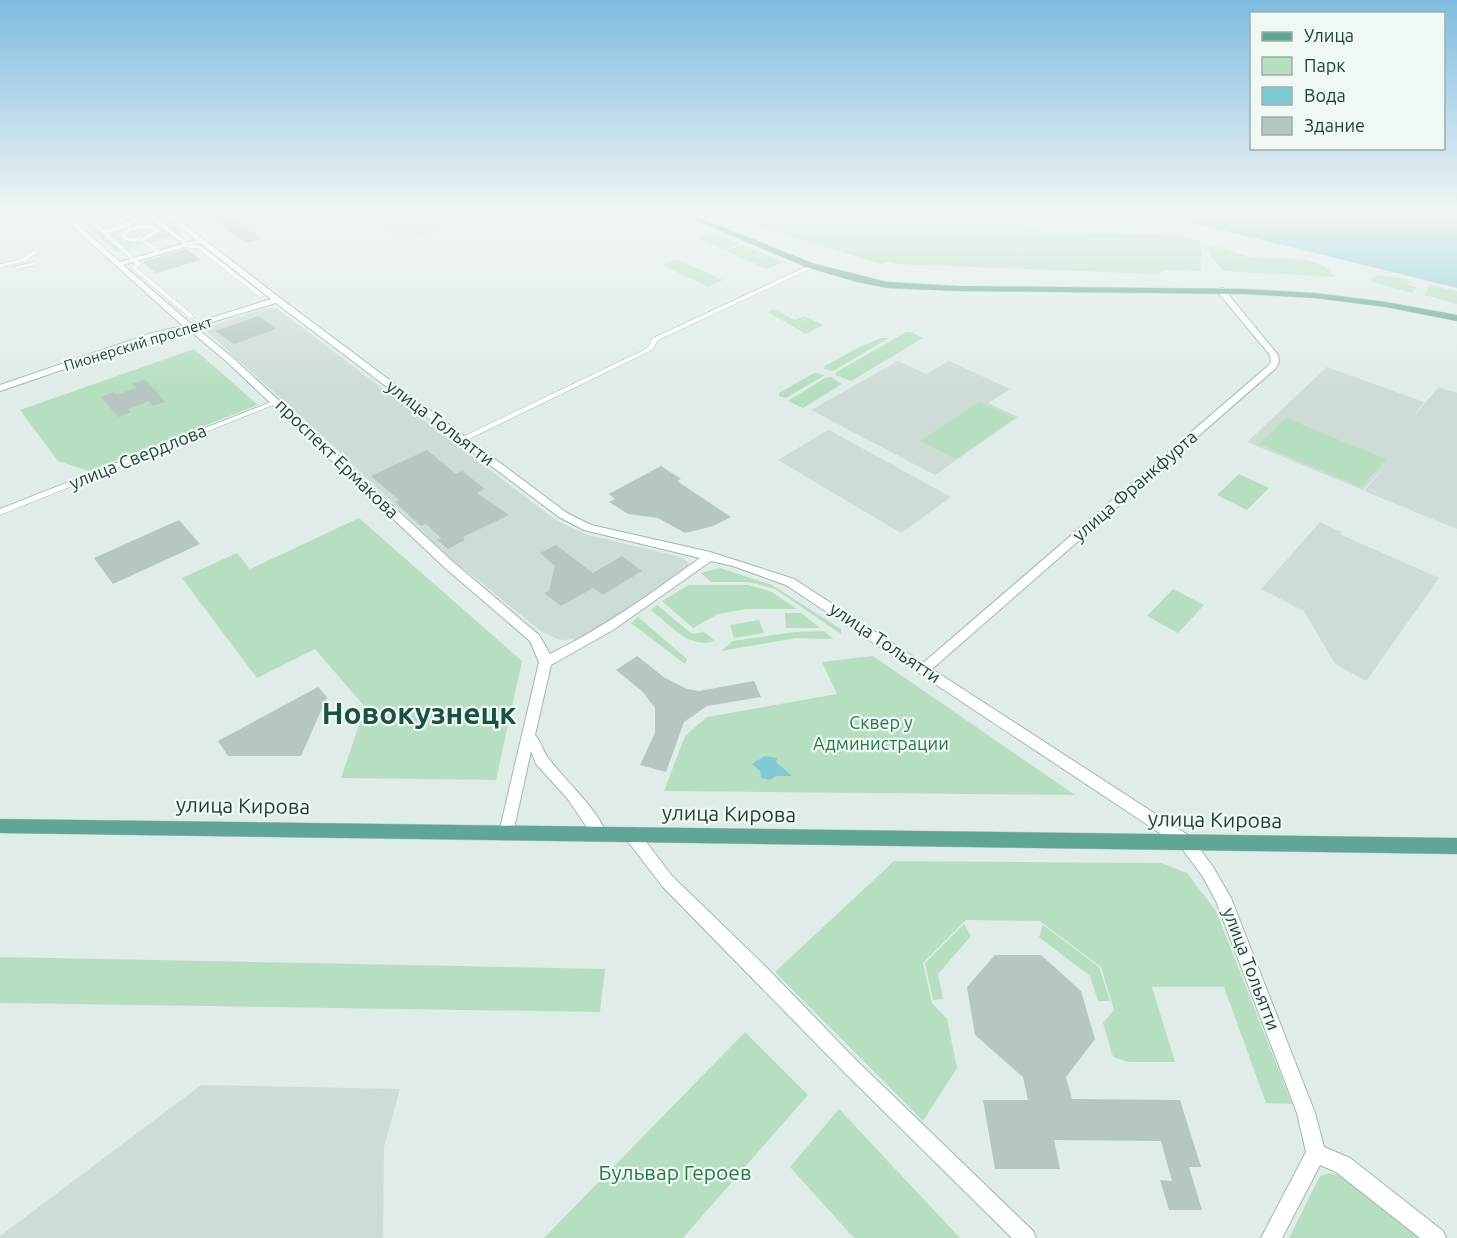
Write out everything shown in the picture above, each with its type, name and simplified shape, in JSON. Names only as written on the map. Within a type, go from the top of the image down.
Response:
[{"type":"main road","points":[[828,272],[862,281],[910,286],[1220,290],[1320,295],[1457,318]]},
{"type":"main road","name":"улица Кирова","points":[[0,826],[1457,846]]},
{"type":"street","name":"проспект Ермакова","points":[[129,272],[191,322],[448,564],[534,638],[543,653],[545,662]]},
{"type":"street","points":[[138,272],[191,322]]},
{"type":"street","points":[[231,272],[262,296]]},
{"type":"street","name":"улица Тольятти","points":[[241,272],[577,523],[602,532],[710,556],[756,569],[790,582],[1186,842],[1208,872],[1223,898],[1306,1113],[1316,1153]]},
{"type":"street","points":[[462,439],[646,351],[651,348],[655,339],[800,272]]},
{"type":"street","name":"улица Франкфурта","points":[[924,669],[1272,367],[1275,362],[1274,355],[1220,290]]},
{"type":"street","name":"Пионерский проспект","points":[[0,388],[191,322],[277,300]]},
{"type":"street","name":"улица Свердлова","points":[[0,512],[276,402]]},
{"type":"street","points":[[506,833],[545,662],[577,646],[661,592],[710,556]]},
{"type":"street","points":[[527,735],[537,747],[541,760],[572,794],[600,834]]},
{"type":"street","points":[[632,835],[667,881],[851,1067],[1026,1238]]},
{"type":"street","points":[[1271,1238],[1316,1153],[1343,1165],[1436,1238]]},
{"type":"shaded area","points":[[276,308],[557,521],[588,535],[681,557],[689,563],[687,569],[580,639],[560,640],[542,632],[448,556],[325,438],[207,332],[215,325],[264,309]]},
{"type":"shaded area","points":[[898,361],[926,374],[949,361],[1010,389],[988,403],[1018,417],[935,475],[811,410]]},
{"type":"shaded area","points":[[1327,367],[1424,402],[1412,418],[1439,387],[1457,393],[1457,529],[1364,491],[1388,463],[1363,490],[1247,442]]},
{"type":"shaded area","points":[[828,430],[951,497],[901,533],[778,460]]},
{"type":"shaded area","points":[[1320,522],[1341,532],[1340,534],[1344,536],[1439,578],[1366,681],[1335,664],[1304,611],[1261,589]]},
{"type":"shaded area","points":[[201,1085],[400,1089],[384,1147],[383,1238],[0,1238],[0,1236]]},
{"type":"green space","points":[[676,272],[705,272],[723,280],[708,287]]},
{"type":"green space","points":[[1099,272],[1161,272],[1157,274]]},
{"type":"green space","points":[[1237,272],[1330,272],[1335,277]]},
{"type":"green space","points":[[1377,275],[1406,279],[1410,283],[1406,284],[1417,287],[1412,293],[1369,281]]},
{"type":"green space","points":[[1429,285],[1457,291],[1457,304],[1425,295]]},
{"type":"green space","points":[[773,309],[795,320],[804,316],[824,325],[806,334],[768,312]]},
{"type":"green space","points":[[906,332],[923,338],[851,381],[836,375],[835,373]]},
{"type":"green space","points":[[881,338],[889,338],[833,371],[824,369],[825,366],[858,348]]},
{"type":"green space","points":[[194,349],[258,405],[89,471],[58,461],[20,410]]},
{"type":"green space","points":[[814,373],[825,375],[786,398],[779,396],[779,393]]},
{"type":"green space","points":[[831,377],[842,384],[803,408],[788,401],[825,378]]},
{"type":"green space","points":[[979,402],[1014,418],[956,459],[920,441]]},
{"type":"green space","points":[[1286,418],[1386,459],[1361,487],[1259,444]]},
{"type":"green space","points":[[1239,474],[1269,488],[1247,510],[1217,495]]},
{"type":"green space","points":[[359,518],[522,661],[496,780],[341,778],[365,707],[315,649],[257,678],[182,578],[237,553],[250,569]]},
{"type":"green space","points":[[720,568],[772,585],[841,629],[841,634],[775,589],[749,582],[711,582],[701,573]]},
{"type":"green space","points":[[689,585],[748,585],[772,592],[797,609],[747,609],[718,614],[693,628],[662,601]]},
{"type":"green space","points":[[1173,589],[1204,605],[1178,633],[1147,616]]},
{"type":"green space","points":[[657,605],[692,634],[704,632],[715,641],[697,642],[680,634],[651,610]]},
{"type":"green space","points":[[785,613],[801,613],[820,628],[786,628]]},
{"type":"green space","points":[[638,617],[687,659],[685,664],[631,623]]},
{"type":"green space","points":[[759,620],[764,633],[734,638],[730,625]]},
{"type":"green space","points":[[824,631],[833,639],[796,638],[721,651],[733,641],[794,632]]},
{"type":"green space","name":"Сквер у Администрации","points":[[873,656],[1075,795],[664,791],[685,736],[707,717],[837,694],[822,662]]},
{"type":"green space","points":[[894,861],[1161,863],[1187,873],[1216,911],[1292,1104],[1266,1103],[1224,987],[1152,987],[1175,1062],[1129,1062],[1113,1057],[1103,1023],[1114,1010],[1101,967],[1040,921],[966,920],[923,963],[932,1003],[947,1019],[957,1068],[923,1121],[775,972]]},
{"type":"green space","points":[[964,924],[971,936],[938,974],[943,999],[933,1000],[925,963]]},
{"type":"green space","points":[[1043,925],[1099,967],[1110,1001],[1098,1001],[1090,976],[1039,937]]},
{"type":"green space","points":[[0,957],[605,969],[600,1012],[0,1003]]},
{"type":"green space","name":"Бульвар Героев","points":[[745,1032],[808,1095],[683,1238],[544,1238]]},
{"type":"green space","points":[[839,1109],[960,1238],[854,1238],[790,1167]]},
{"type":"green space","points":[[1330,1173],[1347,1178],[1422,1238],[1289,1238],[1320,1176]]},
{"type":"water","points":[[1391,272],[1457,272],[1457,288]]},
{"type":"water","points":[[765,756],[777,758],[776,762],[792,776],[776,776],[770,780],[761,778],[760,771],[752,764]]},
{"type":"building","points":[[259,316],[276,329],[234,344],[215,331]]},
{"type":"building","points":[[145,379],[165,402],[153,406],[149,401],[128,409],[131,412],[118,417],[101,397],[136,388],[132,384]]},
{"type":"building","points":[[427,450],[456,474],[462,471],[485,489],[477,493],[509,515],[463,537],[465,540],[448,549],[437,540],[441,538],[426,524],[421,526],[395,502],[399,500],[371,476]]},
{"type":"building","points":[[661,466],[681,479],[677,481],[731,517],[713,526],[685,533],[658,518],[628,514],[609,502],[615,499],[609,494]]},
{"type":"building","points":[[179,520],[200,544],[113,584],[94,558]]},
{"type":"building","points":[[556,545],[593,573],[622,556],[642,571],[603,595],[593,588],[561,606],[544,593],[549,591],[555,566],[540,553]]},
{"type":"building","points":[[637,656],[665,678],[687,689],[699,691],[754,681],[761,697],[707,706],[684,722],[666,772],[640,765],[655,733],[655,708],[643,692],[616,670]]},
{"type":"building","points":[[318,687],[327,697],[301,756],[228,756],[218,741]]},
{"type":"building","points":[[995,955],[1041,955],[1081,991],[1095,1039],[1066,1077],[1072,1099],[1180,1100],[1201,1167],[1189,1167],[1202,1210],[1169,1210],[1160,1180],[1172,1181],[1161,1141],[1054,1140],[1060,1169],[995,1169],[983,1100],[1028,1100],[1023,1077],[975,1035],[967,987]]},
{"type":"district","name":"Новокузнецк","points":[[419,714]]}]
